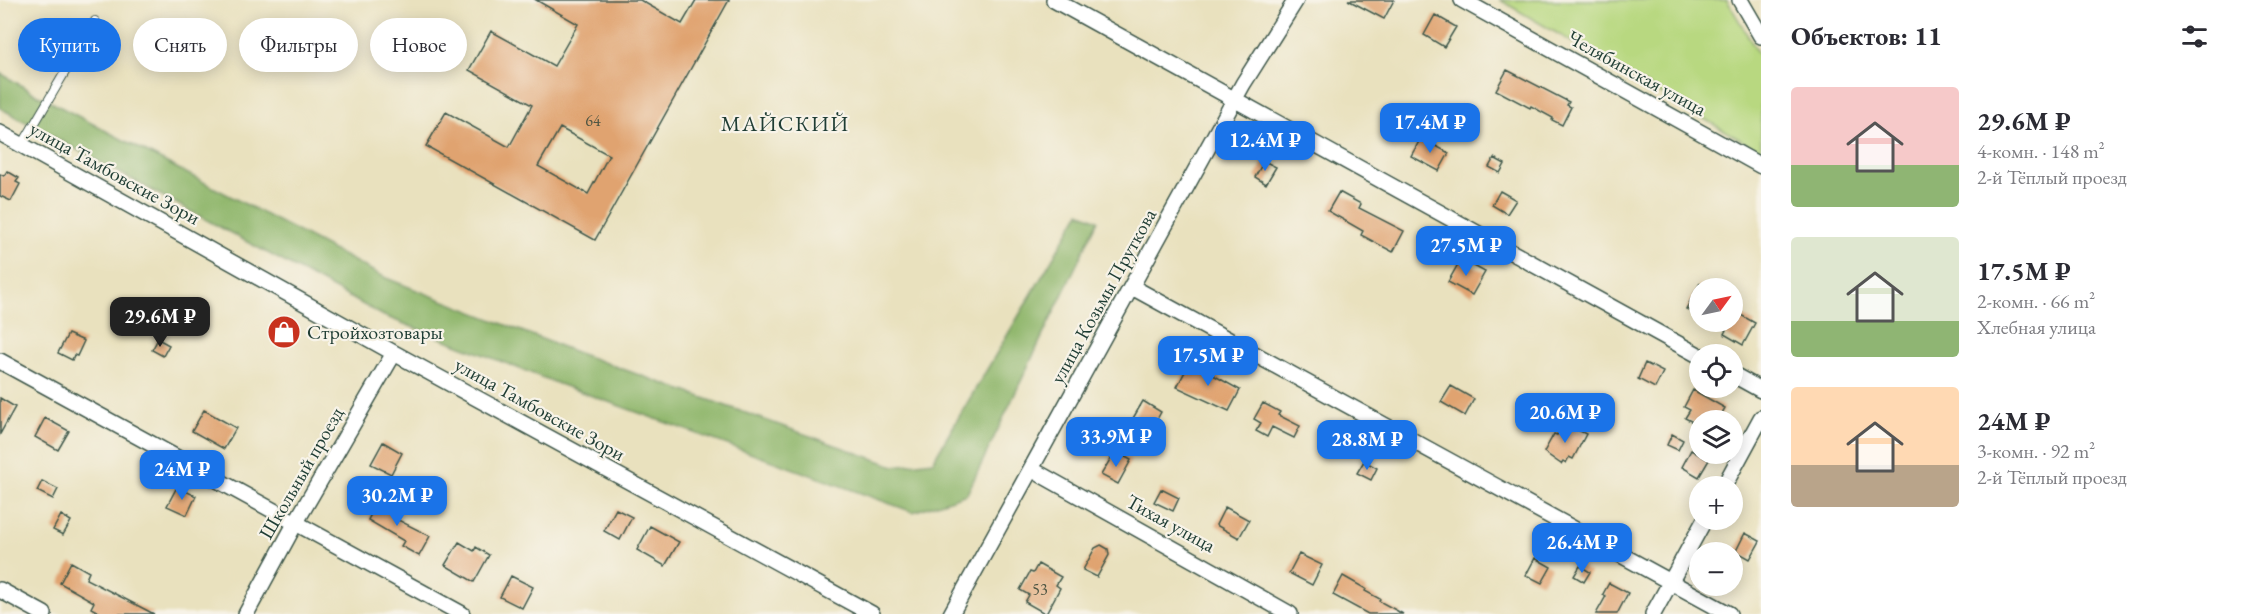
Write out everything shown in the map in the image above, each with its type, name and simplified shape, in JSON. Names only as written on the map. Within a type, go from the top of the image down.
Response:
[{"type":"street","points":[[1054,0],[1689,350]]},
{"type":"street","name":"улица Козьмы Пруткова","points":[[951,614],[1235,100],[1296,0]]},
{"type":"street","name":"Челябинская улица","points":[[1462,0],[1761,166]]},
{"type":"street","points":[[1740,0],[1761,36]]},
{"type":"street","name":"улица Тамбовские Зори","points":[[0,133],[394,353],[872,614]]},
{"type":"street","points":[[1132,287],[1729,614]]},
{"type":"street","name":"Школьный проезд","points":[[246,614],[296,522],[394,353]]},
{"type":"street","points":[[0,361],[462,614]]},
{"type":"street","points":[[1743,380],[1761,390]]},
{"type":"street","points":[[1729,476],[1761,418]]},
{"type":"street","name":"Тихая улица","points":[[1031,469],[1290,614]]},
{"type":"street","points":[[1653,614],[1700,530]]},
{"type":"street","points":[[0,590],[44,614]]},
{"type":"lane","points":[[22,145],[65,72]]},
{"type":"green space","points":[[1500,0],[1727,0],[1761,59],[1761,152]]},
{"type":"green space","points":[[0,73],[386,278],[575,352],[894,466],[933,461],[1080,212],[1098,220],[967,494],[913,512],[559,384],[384,316],[0,108]]},
{"type":"building","points":[[536,0],[640,0],[682,24],[696,0],[729,0],[595,240],[426,146],[446,112],[509,147],[532,105],[469,70],[491,31],[554,66],[578,24]],"holes":[[[560,128],[609,155],[588,194],[538,166]]]},
{"type":"building","points":[[1348,0],[1394,0],[1384,19]]},
{"type":"building","points":[[1435,15],[1456,27],[1444,47],[1424,35]]},
{"type":"building","points":[[1507,70],[1569,102],[1567,105],[1571,107],[1562,125],[1531,106],[1530,108],[1496,90]]},
{"type":"building","points":[[1421,138],[1449,153],[1439,171],[1411,156]]},
{"type":"building","points":[[1494,158],[1505,164],[1500,173],[1489,167]]},
{"type":"building","points":[[1264,161],[1276,167],[1266,184],[1255,177]]},
{"type":"building","points":[[7,171],[19,178],[16,182],[20,184],[11,201],[0,196],[0,174],[4,176]]},
{"type":"building","points":[[1500,191],[1516,200],[1507,214],[1492,205]]},
{"type":"building","points":[[1339,192],[1361,204],[1359,208],[1404,231],[1393,252],[1361,235],[1363,231],[1328,211]]},
{"type":"building","points":[[1461,259],[1485,272],[1472,295],[1448,282]]},
{"type":"building","points":[[1743,316],[1755,323],[1743,345],[1724,334],[1725,332],[1743,332]]},
{"type":"building","points":[[68,334],[84,341],[77,356],[74,355],[72,360],[58,353]]},
{"type":"building","points":[[158,339],[169,345],[163,356],[152,350]]},
{"type":"building","points":[[1190,362],[1240,390],[1229,411],[1177,387]]},
{"type":"building","points":[[1645,363],[1663,372],[1655,388],[1638,379]]},
{"type":"building","points":[[1451,386],[1474,399],[1465,416],[1441,402]]},
{"type":"building","points":[[0,398],[15,407],[0,434]]},
{"type":"building","points":[[1689,398],[1707,398],[1725,408],[1724,410],[1690,410],[1684,407]]},
{"type":"building","points":[[1143,401],[1161,412],[1151,430],[1132,420]]},
{"type":"building","points":[[1263,403],[1280,412],[1278,415],[1300,426],[1294,438],[1272,427],[1267,437],[1256,431],[1261,423],[1254,419]]},
{"type":"building","points":[[204,410],[236,428],[224,449],[192,431]]},
{"type":"building","points":[[45,418],[69,431],[58,450],[35,437]]},
{"type":"building","points":[[1568,425],[1586,434],[1573,459],[1569,457],[1566,463],[1563,461],[1561,464],[1544,452],[1554,434],[1557,435],[1561,428],[1565,430]]},
{"type":"building","points":[[1672,434],[1683,440],[1678,450],[1667,445]]},
{"type":"building","points":[[383,442],[402,453],[391,474],[371,464]]},
{"type":"building","points":[[1118,453],[1131,460],[1118,484],[1101,475],[1112,456],[1115,458]]},
{"type":"building","points":[[1689,454],[1689,464],[1707,464],[1700,476],[1682,467]]},
{"type":"building","points":[[1364,461],[1377,468],[1371,480],[1357,473]]},
{"type":"building","points":[[42,481],[58,489],[53,499],[37,491]]},
{"type":"building","points":[[177,487],[196,496],[187,515],[167,506]]},
{"type":"building","points":[[1161,489],[1179,498],[1173,511],[1154,502]]},
{"type":"building","points":[[367,493],[400,512],[396,519],[430,536],[419,556],[401,546],[404,541],[368,520],[374,508]]},
{"type":"building","points":[[1225,507],[1249,520],[1239,538],[1216,525]]},
{"type":"building","points":[[616,509],[632,517],[620,540],[604,531]]},
{"type":"building","points":[[61,515],[71,521],[63,535],[53,530]]},
{"type":"building","points":[[650,526],[679,542],[665,566],[637,550]]},
{"type":"building","points":[[1745,533],[1760,541],[1750,559],[1743,555],[1743,542],[1740,542]]},
{"type":"building","points":[[459,542],[474,551],[476,547],[489,555],[474,582],[445,565]]},
{"type":"building","points":[[1101,545],[1108,549],[1109,555],[1097,577],[1083,570],[1095,548]]},
{"type":"building","points":[[1299,554],[1322,565],[1312,585],[1289,573]]},
{"type":"building","points":[[1535,558],[1551,567],[1542,583],[1526,575]]},
{"type":"building","points":[[71,562],[89,572],[86,579],[154,614],[102,614],[91,608],[94,602],[60,583]]},
{"type":"building","points":[[1038,564],[1061,577],[1056,585],[1060,588],[1046,614],[1025,602],[1029,595],[1020,590],[1030,572],[1033,573]]},
{"type":"building","points":[[1580,566],[1590,572],[1584,582],[1574,576]]},
{"type":"building","points":[[511,576],[533,587],[522,608],[500,597]]},
{"type":"building","points":[[1343,576],[1366,589],[1365,591],[1380,599],[1379,601],[1403,614],[1368,614],[1333,595]]},
{"type":"building","points":[[1609,583],[1628,593],[1617,614],[1596,614],[1606,596],[1603,594]]},
{"type":"place","name":"Стройхозтовары","points":[[284,332]]},
{"type":"district","name":"МАЙСКИЙ","points":[[785,123]]}]
